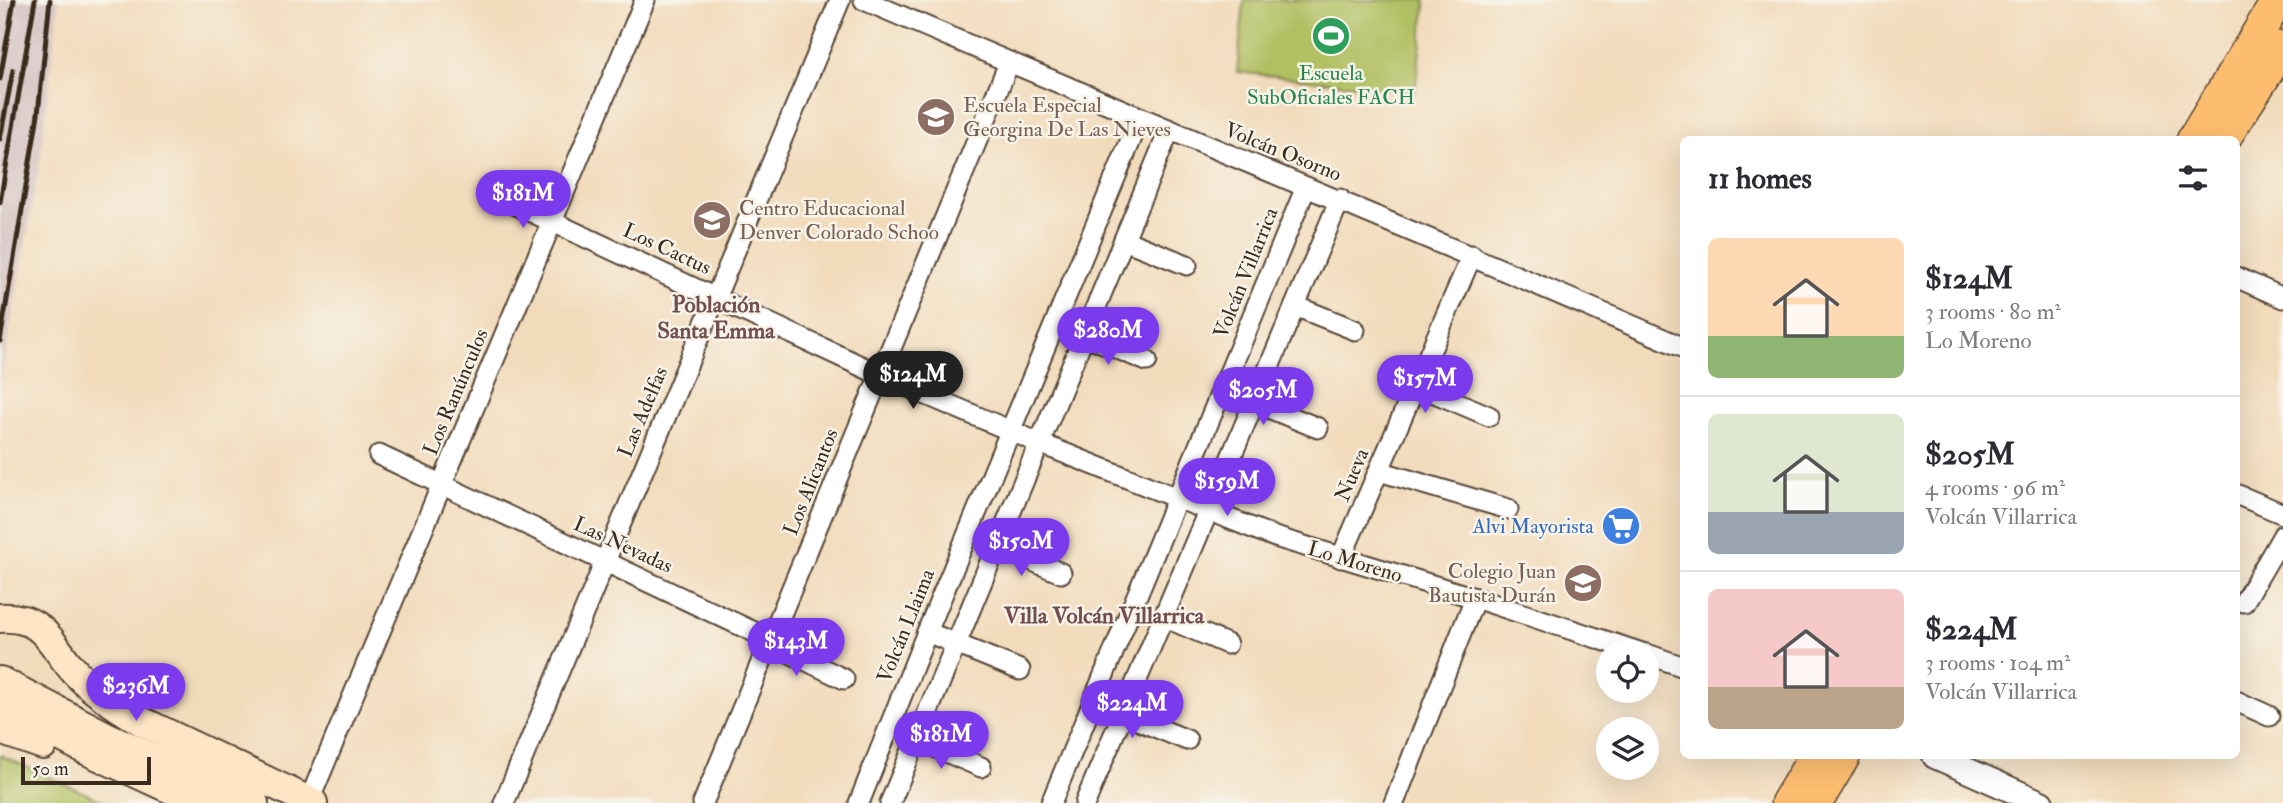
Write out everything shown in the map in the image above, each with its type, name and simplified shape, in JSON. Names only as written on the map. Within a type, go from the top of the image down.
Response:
[{"type":"main road","points":[[2195,136],[2278,0]]},
{"type":"main road","points":[[2226,136],[2283,47]]},
{"type":"main road","points":[[0,618],[17,619],[47,633],[62,658],[80,678],[118,707],[153,727],[311,802]]},
{"type":"main road","points":[[0,681],[108,737],[254,803]]},
{"type":"main road","points":[[0,705],[88,751],[201,803]]},
{"type":"main road","points":[[0,730],[60,752],[166,803]]},
{"type":"main road","points":[[1787,803],[1813,759]]},
{"type":"main road","points":[[1816,803],[1842,759]]},
{"type":"street","name":"Los Ranúnculos","points":[[311,802],[645,0]]},
{"type":"street","name":"Las Adelfas","points":[[504,803],[840,0]]},
{"type":"street","name":"Volcán Osorno","points":[[864,0],[1169,131],[1472,255],[1680,346]]},
{"type":"street","name":"Los Alicantos","points":[[704,803],[1009,63]]},
{"type":"street","name":"Volcán Llaima","points":[[859,803],[1140,118]]},
{"type":"street","points":[[890,803],[1169,131]]},
{"type":"street","name":"Volcán Villarrica","points":[[1051,803],[1306,187]]},
{"type":"street","points":[[1085,803],[1340,200]]},
{"type":"street","name":"Los Cactus","points":[[510,201],[880,375]]},
{"type":"street","points":[[1124,240],[1187,265]]},
{"type":"street","name":"Nueva","points":[[1341,558],[1385,472],[1422,387],[1472,255]]},
{"type":"street","points":[[2240,279],[2283,298]]},
{"type":"street","points":[[1295,306],[1355,330]]},
{"type":"street","points":[[1084,335],[1147,361]]},
{"type":"street","name":"Lo Moreno","points":[[880,375],[1039,443],[1275,537],[1475,597],[1602,640]]},
{"type":"street","points":[[1422,387],[1489,416]]},
{"type":"street","points":[[1222,389],[1318,428]]},
{"type":"street","name":"Las Nevadas","points":[[379,456],[771,640],[782,649],[844,679]]},
{"type":"street","points":[[1385,472],[1508,509]]},
{"type":"street","points":[[2240,496],[2283,514]]},
{"type":"street","points":[[2245,602],[2283,534]]},
{"type":"street","points":[[996,546],[1061,573]]},
{"type":"street","points":[[1394,803],[1475,597]]},
{"type":"street","points":[[1164,617],[1227,643]]},
{"type":"street","points":[[927,632],[1020,670]]},
{"type":"street","name":"Lo Moreno","points":[[1659,659],[1680,666]]},
{"type":"street","points":[[1093,702],[1187,740]]},
{"type":"street","points":[[2240,703],[2269,716]]},
{"type":"street","points":[[916,739],[981,767]]},
{"type":"street","points":[[1942,759],[2041,803]]},
{"type":"shaded area","points":[[2,0],[59,0],[40,160],[0,385],[0,14]]},
{"type":"green space","name":"Escuela SubOficiales FACH","points":[[1244,0],[1426,0],[1415,92],[1237,72]]},
{"type":"green space","points":[[0,755],[107,803],[0,803]]},
{"type":"railway","points":[[0,79],[14,0]]},
{"type":"railway","points":[[0,202],[35,0]]},
{"type":"railway","points":[[0,341],[38,114],[50,0]]},
{"type":"railway","points":[[0,139],[13,70]]},
{"type":"place","name":"Escuela SubOficiales FACH","points":[[1331,36]]},
{"type":"place","name":"Escuela Especial Georgina De Las Nieves","points":[[936,117]]},
{"type":"place","name":"Centro Educacional Denver Colorado Schoo","points":[[712,220]]},
{"type":"place","name":"Alvi Mayorista","points":[[1621,526]]},
{"type":"place","name":"Colegio Juan Bautista Durán","points":[[1583,583]]},
{"type":"district","name":"Población Santa Emma","points":[[716,317]]},
{"type":"district","name":"Villa Volcán Villarrica","points":[[1104,615]]}]
